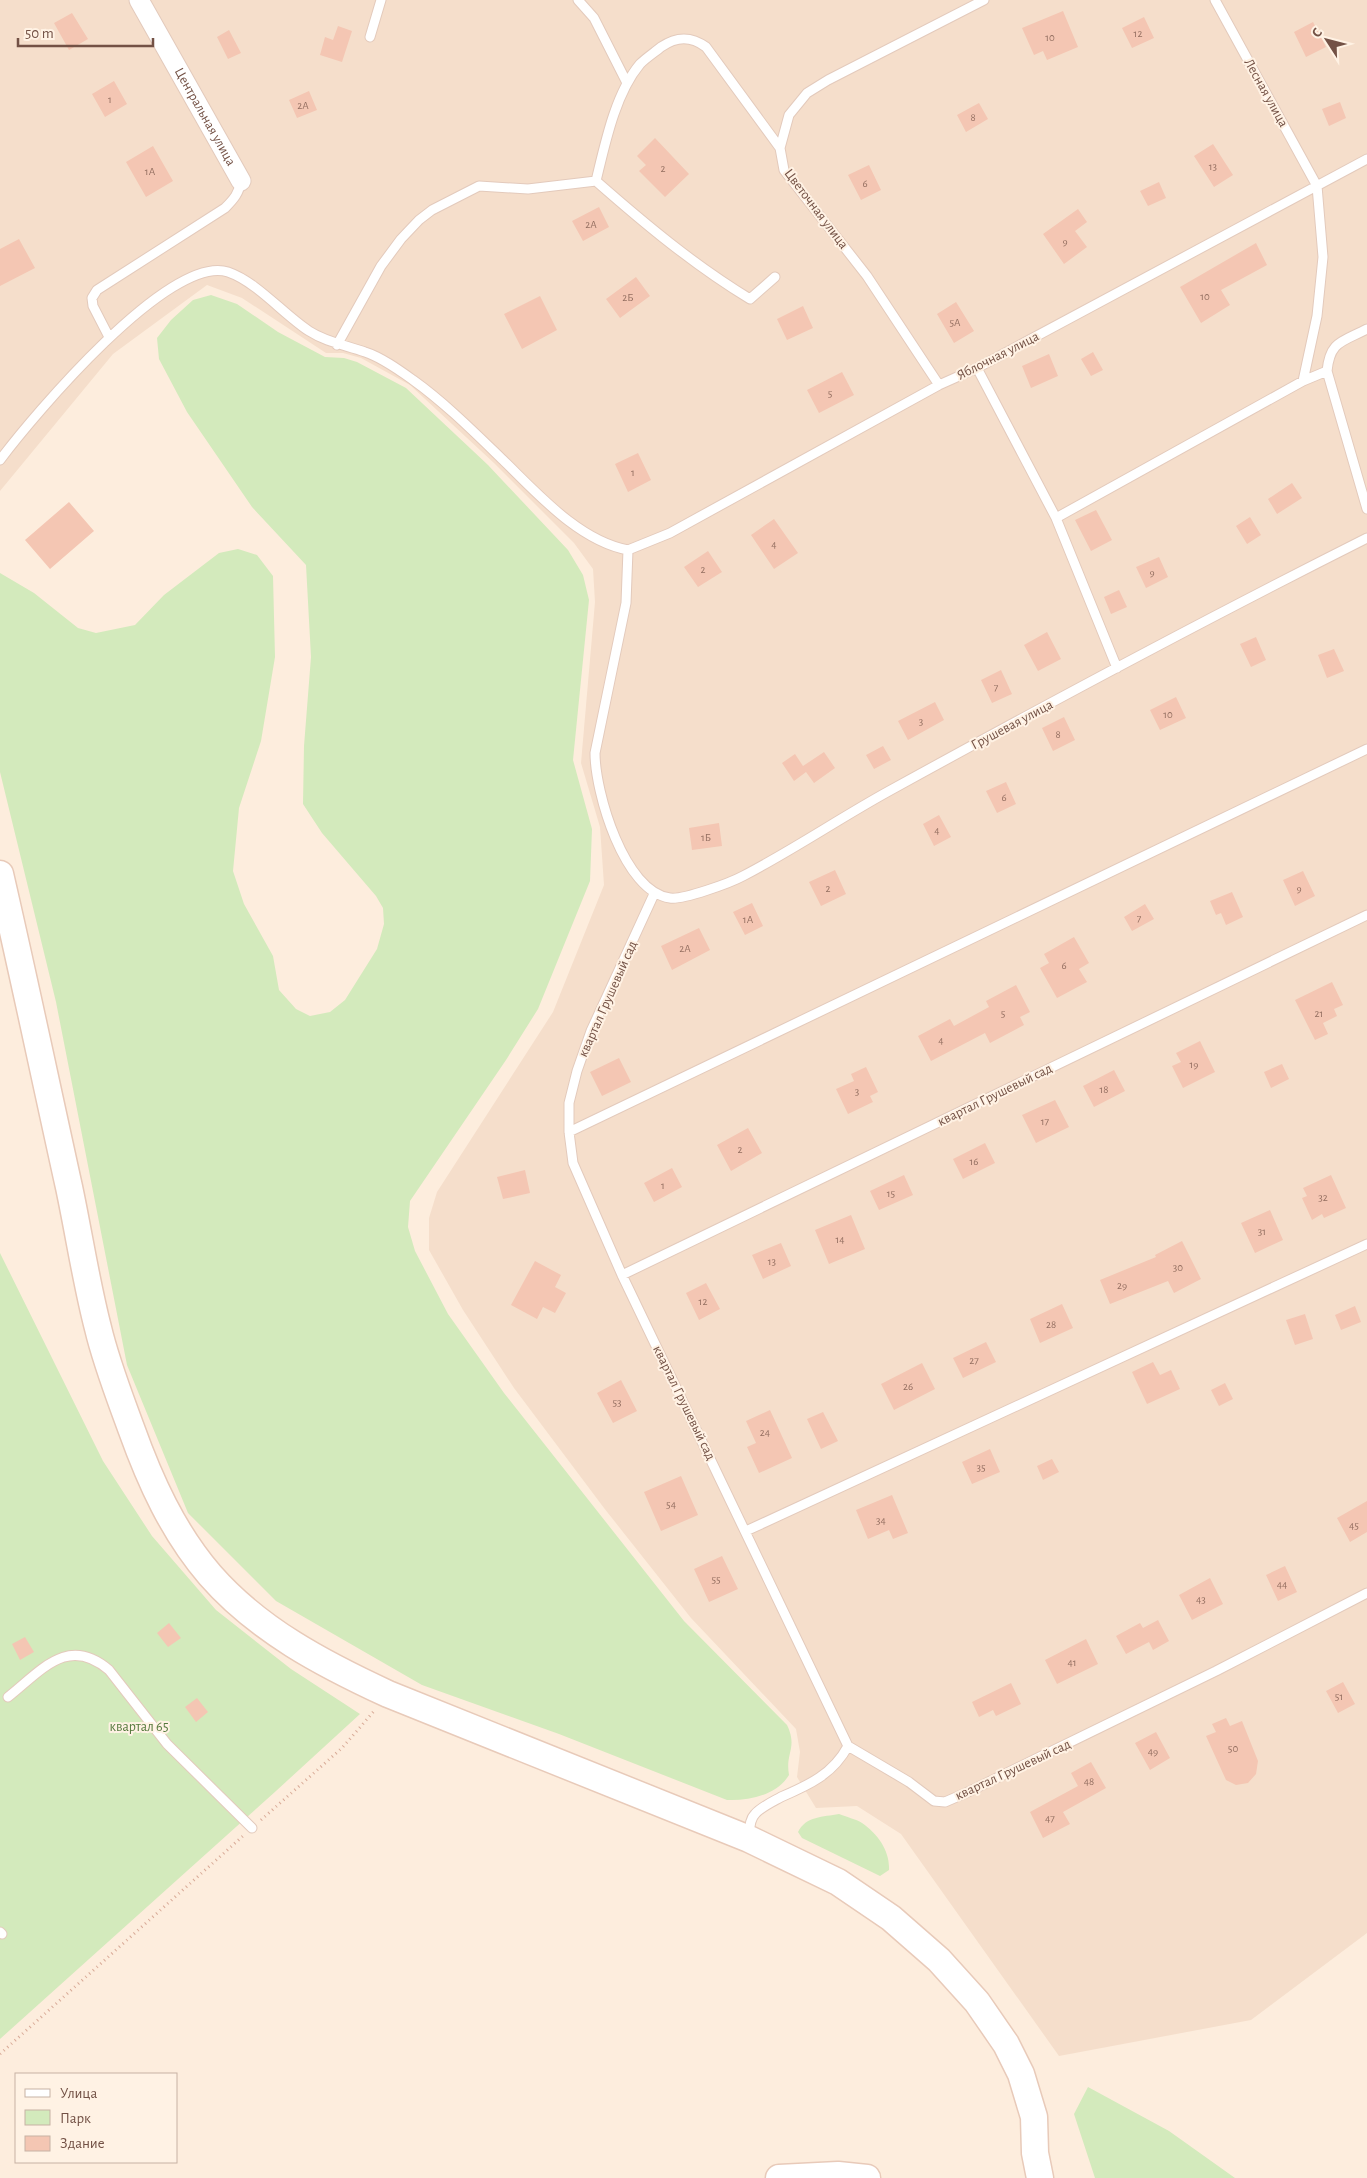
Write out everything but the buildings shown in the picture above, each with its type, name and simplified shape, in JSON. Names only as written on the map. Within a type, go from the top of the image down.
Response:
[{"type":"street","name":"Центральная улица","points":[[138,0],[241,181]]},
{"type":"street","points":[[0,874],[98,1328],[108,1365],[149,1478],[164,1509],[211,1576],[256,1618],[301,1650],[388,1694],[749,1839],[838,1882],[867,1900],[891,1918],[939,1960],[977,2002],[1006,2044],[1021,2074],[1034,2117],[1038,2166],[1021,2178]]},
{"type":"street","points":[[778,2178],[838,2175],[867,2178]]},
{"type":"lane","points":[[370,37],[381,0]]},
{"type":"lane","points":[[578,0],[594,18],[627,83]]},
{"type":"lane","name":"Цветочная улица","points":[[940,385],[867,276],[784,170],[780,148],[789,115],[806,93],[984,0]]},
{"type":"lane","name":"Лесная улица","points":[[1215,0],[1317,186]]},
{"type":"lane","points":[[596,181],[607,137],[627,83],[641,63],[671,40],[696,40],[706,47],[780,148]]},
{"type":"lane","name":"Яблочная улица","points":[[628,550],[670,533],[940,385],[977,368],[1367,159]]},
{"type":"lane","points":[[109,337],[93,306],[92,298],[98,290],[226,208],[235,198],[241,181]]},
{"type":"lane","points":[[337,345],[381,266],[401,239],[419,220],[432,210],[479,186],[528,190],[596,181],[661,238],[714,278],[750,299],[775,277]]},
{"type":"lane","points":[[1302,381],[1317,316],[1323,257],[1317,186]]},
{"type":"lane","points":[[0,460],[33,418],[109,337],[187,277],[210,270],[227,272],[248,283],[308,330],[337,345],[367,352],[413,380],[447,408],[535,493],[571,522],[602,542],[628,550],[626,603],[595,753],[595,770],[611,824],[626,859],[639,880],[654,894]]},
{"type":"lane","points":[[1367,330],[1334,347],[1328,356],[1327,371],[1367,509]]},
{"type":"lane","points":[[977,368],[1056,518],[1117,668]]},
{"type":"lane","points":[[1056,518],[1302,381],[1327,371]]},
{"type":"lane","name":"Грушевая улица","points":[[654,894],[672,899],[707,890],[742,877],[887,792],[1117,668],[1366,542]]},
{"type":"lane","points":[[569,1132],[1367,749]]},
{"type":"lane","name":"квартал Грушевый сад","points":[[654,894],[591,1031],[577,1071],[569,1103],[569,1132],[573,1163],[622,1275],[848,1746],[910,1782],[927,1797],[934,1801],[945,1802],[1216,1671],[1367,1593]]},
{"type":"lane","name":"квартал Грушевый сад","points":[[622,1275],[1367,915]]},
{"type":"lane","points":[[746,1531],[1367,1244]]},
{"type":"lane","points":[[8,1697],[50,1663],[70,1654],[88,1656],[99,1661],[109,1670],[167,1744],[252,1828]]},
{"type":"lane","points":[[749,1839],[750,1824],[754,1815],[763,1807],[812,1783],[830,1771],[842,1759],[848,1746]]},
{"type":"path","points":[[0,2054],[342,1748],[388,1694]]},
{"type":"shaded area","points":[[0,0],[1367,0],[1367,1933],[1251,2020],[1059,2056],[901,1834],[857,1806],[816,1808],[797,1777],[800,1752],[796,1729],[691,1618],[604,1508],[514,1388],[463,1310],[429,1250],[429,1218],[437,1192],[553,1012],[604,885],[600,827],[581,763],[595,602],[593,569],[574,543],[494,463],[410,385],[361,358],[343,353],[326,353],[242,298],[207,285],[113,354],[0,491]]},
{"type":"green space","points":[[211,295],[237,304],[278,332],[325,357],[344,358],[357,362],[406,388],[488,465],[568,550],[583,575],[589,600],[573,760],[592,829],[590,881],[538,1009],[506,1060],[410,1201],[408,1227],[415,1251],[448,1314],[504,1393],[684,1621],[787,1725],[791,1739],[789,1775],[784,1782],[762,1795],[753,1798],[727,1800],[559,1734],[422,1685],[276,1601],[188,1513],[127,1365],[56,1002],[0,772],[0,573],[34,593],[78,628],[96,633],[135,625],[164,595],[219,553],[238,549],[257,555],[273,576],[275,657],[261,741],[239,808],[233,871],[244,904],[273,956],[279,990],[296,1009],[310,1016],[330,1012],[345,1000],[377,949],[384,924],[383,908],[376,896],[322,833],[303,804],[304,746],[311,657],[306,565],[252,507],[187,412],[159,359],[157,338],[171,320],[193,300]]},
{"type":"green space","name":"квартал 65","points":[[0,1253],[103,1461],[152,1536],[216,1610],[291,1669],[360,1714],[0,2039]]},
{"type":"green space","points":[[839,1814],[860,1822],[873,1832],[885,1850],[889,1870],[880,1876],[802,1838],[798,1832],[810,1820]]},
{"type":"green space","points":[[1088,2087],[1169,2131],[1235,2178],[1095,2178],[1074,2114]]}]
